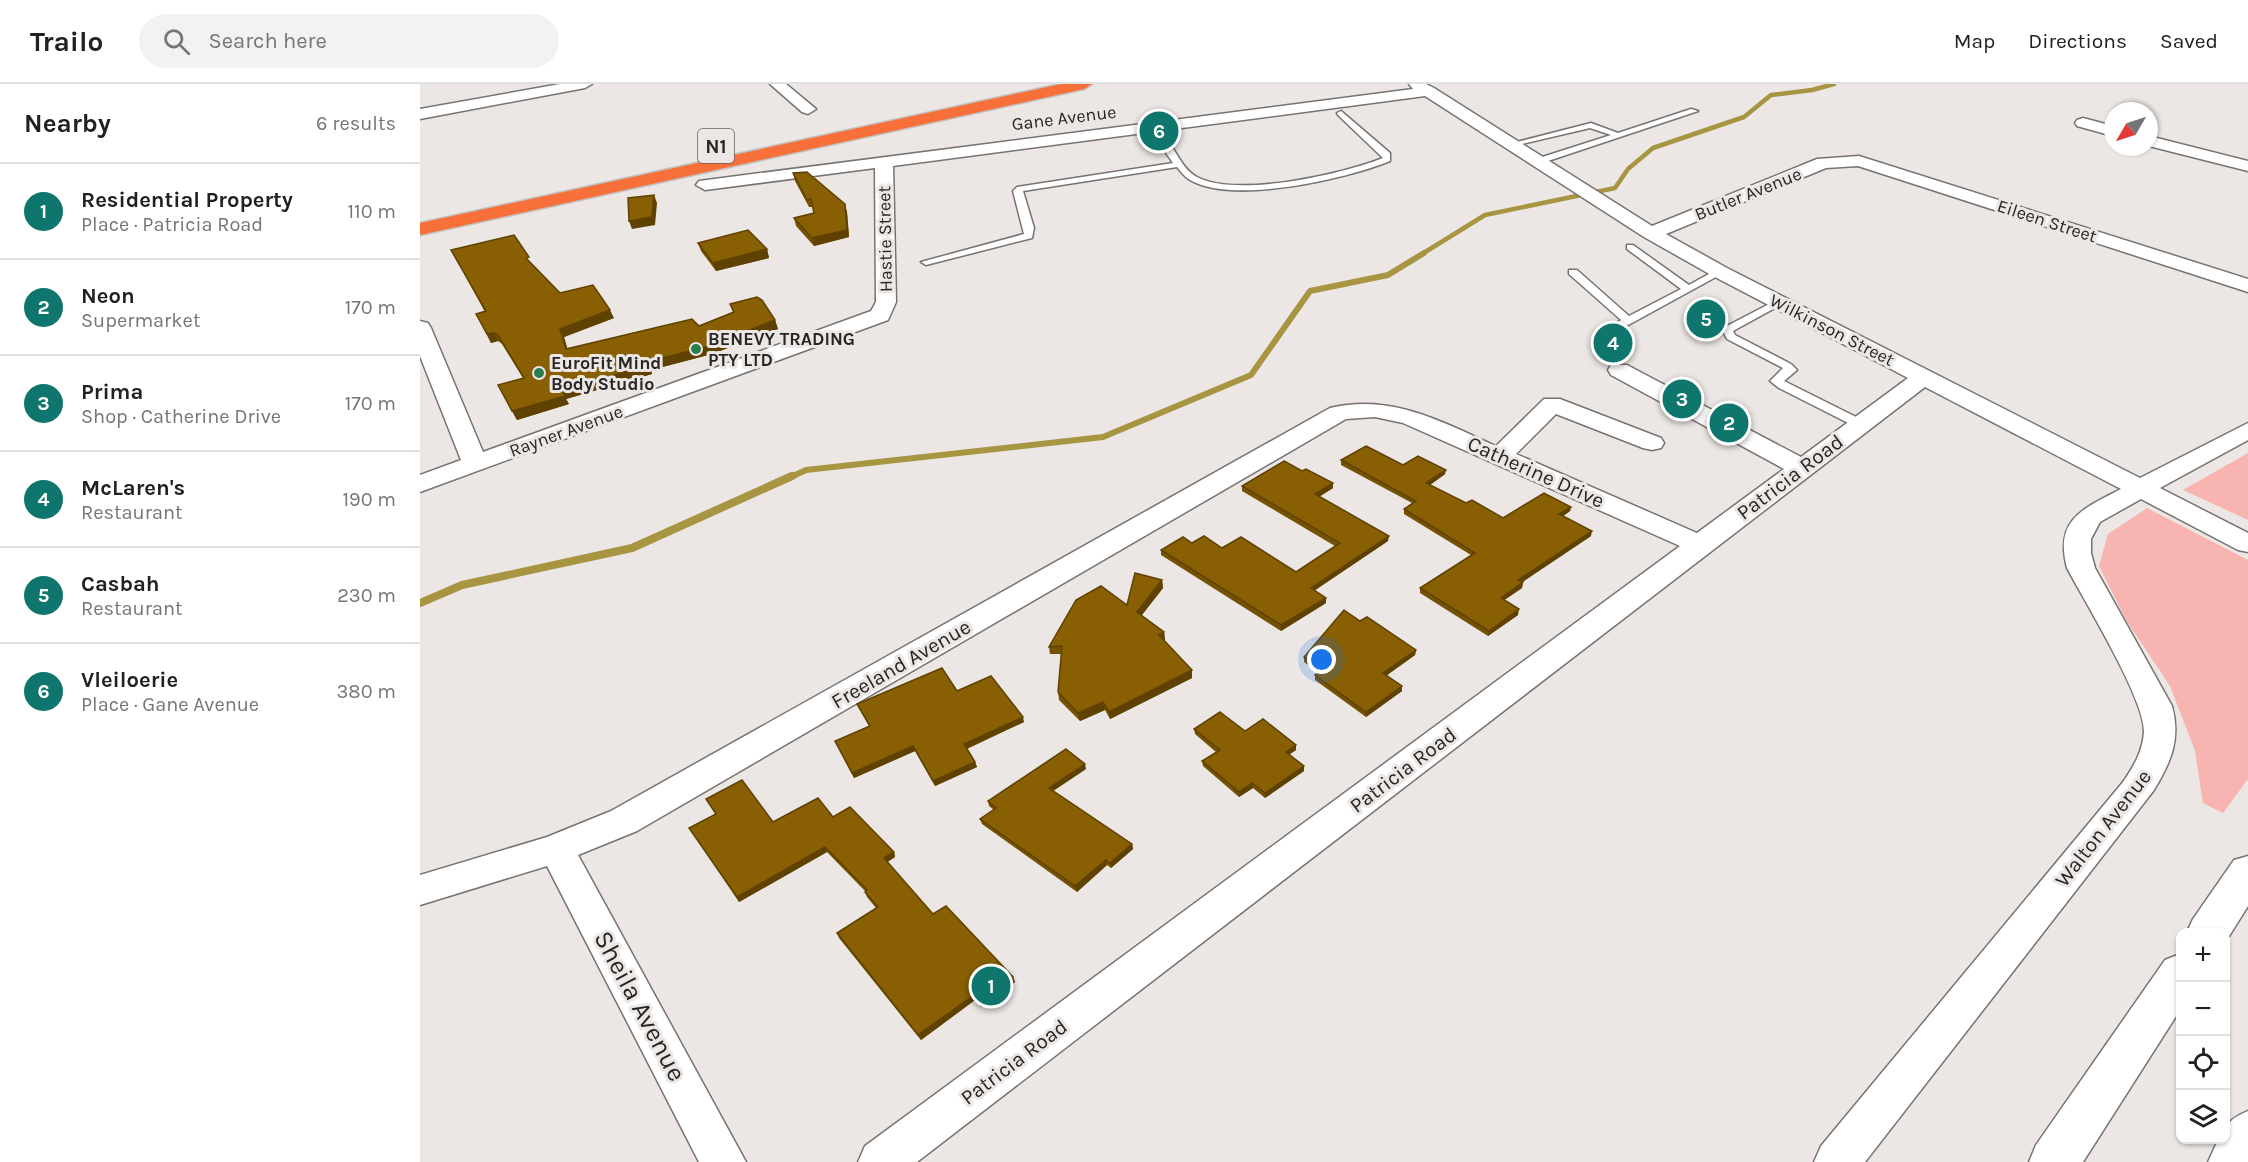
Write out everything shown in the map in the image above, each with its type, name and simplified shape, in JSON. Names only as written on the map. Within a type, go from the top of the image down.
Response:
[{"type":"highway","name":"N1","points":[[677,154],[1011,84]]},
{"type":"highway","name":"N1","points":[[420,229],[1086,84]]},
{"type":"main road","points":[[2211,928],[2248,872]]},
{"type":"main road","points":[[2054,1162],[2176,980]]},
{"type":"main road","points":[[2233,1162],[2248,1135]]},
{"type":"street","points":[[420,114],[585,84]]},
{"type":"street","points":[[777,84],[808,109]]},
{"type":"street","name":"Gane Avenue","points":[[705,185],[884,161],[1153,130],[1423,88]]},
{"type":"street","name":"Wilkinson Street","points":[[1423,88],[1600,201],[1720,272],[2248,544]]},
{"type":"street","points":[[2083,123],[2104,129]]},
{"type":"street","points":[[2158,143],[2248,166]]},
{"type":"street","name":"Butler Avenue","points":[[1652,233],[1823,163],[1845,160]]},
{"type":"street","name":"Eileen Street","points":[[1845,160],[1866,162],[2248,286]]},
{"type":"street","name":"Hastie Street","points":[[880,315],[886,302],[884,161]]},
{"type":"street","name":"Rayner Avenue","points":[[420,484],[880,315]]},
{"type":"street","points":[[420,328],[475,464]]},
{"type":"street","points":[[1619,370],[1802,468]]},
{"type":"street","name":"Patricia Road","points":[[881,1162],[1924,377]]},
{"type":"street","points":[[1501,455],[1552,404],[1652,443]]},
{"type":"street","name":"Catherine Drive","points":[[1367,409],[1389,411],[1412,418],[1501,455],[1701,545]]},
{"type":"street","name":"Freeland Avenue","points":[[420,890],[556,849],[624,821],[1339,413],[1367,409]]},
{"type":"street","name":"Walton Avenue","points":[[1838,1162],[2135,790],[2156,756],[2161,727],[2156,706],[2081,568],[2077,553],[2079,531],[2102,507],[2142,490],[2248,430]]},
{"type":"street","name":"Sheila Avenue","points":[[556,849],[723,1162]]},
{"type":"lane","points":[[1539,161],[1615,134],[1694,111]]},
{"type":"lane","points":[[1153,130],[1196,180],[1226,187],[1310,182],[1387,159],[1387,155],[1341,112]]},
{"type":"lane","points":[[1514,144],[1591,125],[1615,134]]},
{"type":"lane","points":[[926,262],[1029,236],[1029,228],[1017,191],[1020,189],[1181,164]]},
{"type":"lane","points":[[1630,248],[1688,289]]},
{"type":"lane","points":[[1573,272],[1628,321]]},
{"type":"lane","points":[[1617,327],[1720,272]]},
{"type":"lane","points":[[1779,303],[1728,330],[1731,337],[1787,366],[1791,370],[1776,381],[1783,386],[1860,424]]},
{"type":"shaded area","points":[[2248,453],[2248,520],[2183,490]]},
{"type":"shaded area","points":[[2147,508],[2248,560],[2248,779],[2223,813],[2203,803],[2195,751],[2170,686],[2126,620],[2099,566],[2108,534]]},
{"type":"building","points":[[807,172],[845,204],[847,230],[812,238],[794,218],[814,213],[811,199],[807,200],[793,173]]},
{"type":"building","points":[[654,195],[652,217],[629,221],[628,198]]},
{"type":"building","points":[[748,230],[767,249],[713,263],[698,243]]},
{"type":"building","points":[[514,235],[529,257],[526,258],[560,293],[593,285],[610,310],[560,329],[566,349],[692,319],[699,326],[734,312],[730,304],[757,297],[762,300],[775,320],[709,346],[647,362],[649,365],[562,390],[565,396],[512,411],[498,385],[524,378],[498,335],[487,334],[476,314],[486,311],[451,250]]},
{"type":"building","points":[[1366,446],[1403,465],[1418,456],[1446,470],[1426,483],[1466,503],[1472,500],[1503,518],[1544,493],[1571,507],[1559,514],[1592,531],[1518,580],[1523,582],[1501,598],[1519,609],[1489,631],[1420,588],[1475,553],[1404,509],[1416,501],[1341,460]]},
{"type":"building","points":[[1284,461],[1333,483],[1315,494],[1389,536],[1311,588],[1326,598],[1281,625],[1161,550],[1183,537],[1192,543],[1204,536],[1222,548],[1241,537],[1296,572],[1340,543],[1242,486]]},
{"type":"building","points":[[1135,573],[1162,580],[1137,612],[1164,632],[1159,635],[1192,670],[1109,712],[1103,702],[1078,713],[1058,692],[1062,646],[1049,647],[1076,600],[1101,586],[1127,605]]},
{"type":"building","points":[[1344,610],[1360,621],[1367,617],[1416,650],[1383,673],[1402,686],[1366,712],[1315,675],[1323,670],[1304,657]]},
{"type":"building","points":[[942,668],[957,691],[991,676],[1023,717],[964,744],[975,762],[933,781],[913,746],[852,773],[835,741],[870,726],[857,704]]},
{"type":"building","points":[[1220,712],[1245,731],[1263,719],[1296,745],[1286,752],[1304,766],[1265,793],[1252,783],[1239,792],[1202,761],[1220,750],[1194,729]]},
{"type":"building","points":[[1066,749],[1085,764],[1049,788],[1132,844],[1110,863],[1106,860],[1075,886],[980,819],[996,808],[988,801]]},
{"type":"building","points":[[742,780],[773,822],[818,798],[833,817],[850,807],[894,852],[884,858],[933,914],[946,906],[1013,977],[980,1002],[974,995],[918,1035],[837,933],[878,907],[865,892],[867,890],[825,847],[737,897],[689,828],[716,814],[706,799]]},
{"type":"waterway","points":[[1422,254],[1485,215],[1615,188],[1628,169],[1653,148],[1744,117],[1771,95],[1812,90],[1834,84]]},
{"type":"waterway","points":[[789,478],[806,470],[1103,437],[1251,375],[1310,291],[1388,275],[1424,253]]},
{"type":"waterway","points":[[420,603],[462,585],[632,548],[792,476]]},
{"type":"place","name":"Vleiloerie","points":[[1159,131]]},
{"type":"place","name":"Casbah","points":[[1706,319]]},
{"type":"place","name":"McLaren's","points":[[1613,343]]},
{"type":"place","name":"BENEVY TRADING PTY LTD","points":[[696,349]]},
{"type":"place","name":"EuroFit Mind Body Studio","points":[[539,373]]},
{"type":"place","name":"Prima","points":[[1682,399]]},
{"type":"place","name":"Neon","points":[[1729,423]]},
{"type":"place","name":"Residential Property","points":[[991,986]]}]
